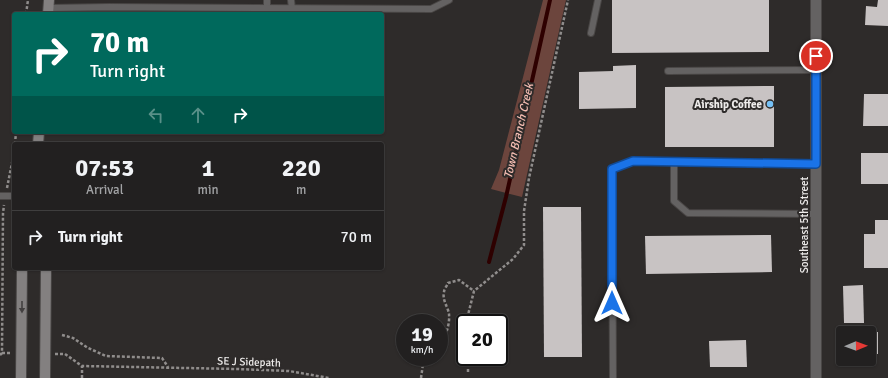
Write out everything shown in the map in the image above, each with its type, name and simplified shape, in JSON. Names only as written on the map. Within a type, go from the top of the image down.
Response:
[{"type":"main road","points":[[21,378],[22,270]]},
{"type":"main road","points":[[45,378],[46,270]]},
{"type":"street","name":"Southeast 5th Street","points":[[816,0],[816,378]]},
{"type":"lane","points":[[109,7],[110,0]]},
{"type":"lane","points":[[267,0],[267,9]]},
{"type":"lane","points":[[291,0],[292,9]]},
{"type":"lane","points":[[49,7],[431,9],[449,0]]},
{"type":"lane","points":[[590,33],[598,0]]},
{"type":"lane","points":[[668,71],[816,70]]},
{"type":"lane","points":[[613,378],[612,169],[633,161],[816,164]]},
{"type":"lane","points":[[674,162],[674,201],[688,213],[816,214]]},
{"type":"lane","points":[[0,196],[12,196]]},
{"type":"path","points":[[26,12],[28,0]]},
{"type":"path","points":[[468,314],[474,291],[513,259],[524,245],[524,211],[529,178],[568,0]]},
{"type":"path","points":[[8,185],[12,164]]},
{"type":"path","points":[[2,354],[4,207]]},
{"type":"path","points":[[448,328],[449,314],[444,292],[448,283],[459,280],[474,291]]},
{"type":"path","name":"SE J Sidepath","points":[[62,336],[73,338],[88,348],[106,356],[162,358],[168,367]]},
{"type":"path","points":[[58,354],[65,354],[82,366],[82,378]]},
{"type":"path","name":"SE J Sidepath","points":[[82,366],[289,371],[329,378]]},
{"type":"path","points":[[421,378],[423,366]]},
{"type":"path","points":[[468,366],[468,372]]},
{"type":"shaded area","points":[[543,0],[566,0],[522,197],[491,189],[499,170]]},
{"type":"building","points":[[612,0],[769,0],[769,52],[612,53]]},
{"type":"building","points":[[878,0],[888,0],[888,26],[865,25],[866,6],[877,7]]},
{"type":"building","points":[[636,65],[636,108],[579,109],[579,72],[613,71],[613,66]]},
{"type":"building","points":[[774,86],[774,147],[665,147],[665,87]]},
{"type":"building","points":[[864,94],[888,94],[888,126],[863,126]]},
{"type":"building","points":[[861,153],[888,153],[888,184],[861,184]]},
{"type":"building","points":[[543,207],[581,207],[582,357],[544,357]]},
{"type":"building","points":[[875,220],[888,220],[888,268],[864,268],[864,234],[875,234]]},
{"type":"building","points":[[771,235],[772,272],[646,274],[645,236]]},
{"type":"building","points":[[863,285],[864,323],[844,323],[843,286]]},
{"type":"building","points":[[876,332],[878,332],[878,354],[876,354]]},
{"type":"building","points":[[746,340],[747,367],[710,367],[709,341]]},
{"type":"waterway","name":"Town Branch Creek","points":[[489,262],[506,197],[550,0]]},
{"type":"place","name":"Airship Coffee","points":[[770,104]]},
{"type":"route","points":[[612,303],[612,169],[633,161],[816,164],[816,56]]}]
